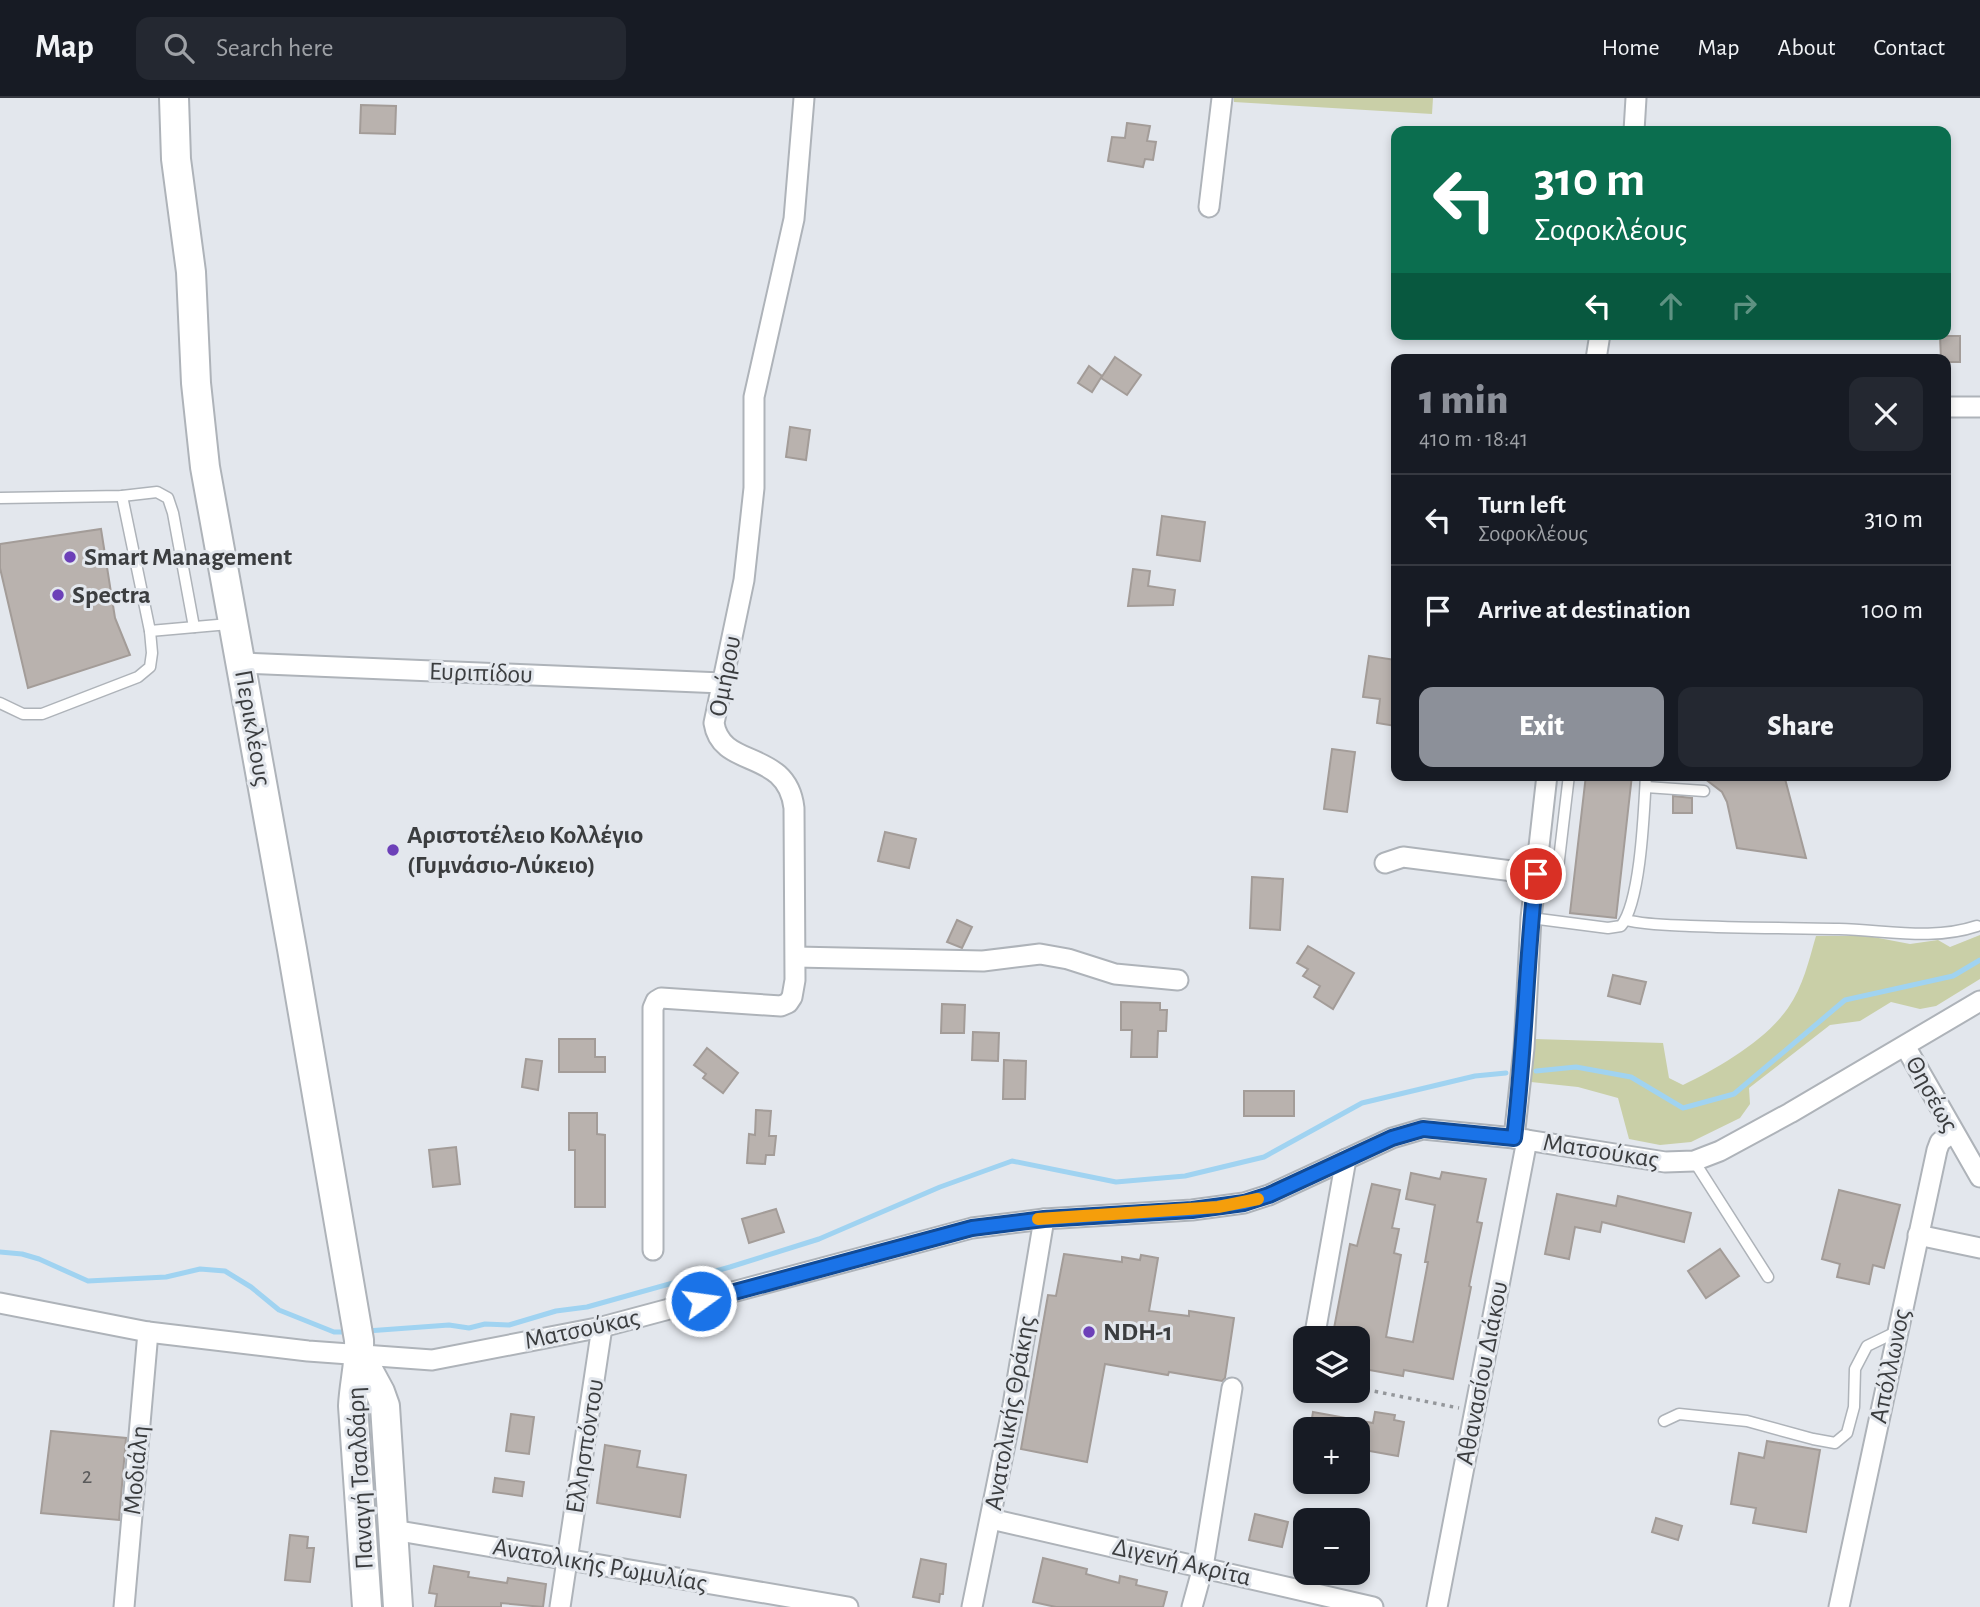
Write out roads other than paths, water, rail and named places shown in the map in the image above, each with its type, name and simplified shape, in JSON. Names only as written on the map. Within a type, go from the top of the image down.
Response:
[{"type":"street","name":"Περικλέους","points":[[174,98],[176,159],[191,272],[195,383],[201,438],[359,1348]]},
{"type":"street","name":"Ομήρου","points":[[653,1250],[654,1003],[662,998],[785,1005],[794,992],[796,957],[791,793],[773,769],[737,753],[720,740],[714,723],[744,579],[754,473],[754,397],[794,219],[804,98]]},
{"type":"street","points":[[1209,207],[1222,98]]},
{"type":"street","points":[[1634,126],[1636,98]]},
{"type":"street","points":[[1951,407],[1980,407]]},
{"type":"street","name":"Ευριπίδου","points":[[241,663],[722,683]]},
{"type":"street","name":"Αθανασίου Διάκου","points":[[1437,1607],[1475,1411],[1521,1139],[1531,918],[1546,781]]},
{"type":"street","points":[[1385,863],[1403,857],[1535,882]]},
{"type":"street","points":[[796,957],[983,961],[1041,954],[1115,974],[1178,980]]},
{"type":"street","name":"Ματσούκας","points":[[0,1303],[148,1332],[359,1348],[432,1360],[602,1327],[972,1228],[1044,1219],[1232,1206],[1269,1195],[1392,1138],[1423,1129],[1521,1139],[1652,1160],[1694,1161],[1749,1136],[1980,1001]]},
{"type":"street","name":"Θησέως","points":[[1905,1046],[1980,1177]]},
{"type":"street","name":"Απόλλωνος","points":[[1839,1607],[1937,1150],[1940,1142],[1953,1132]]},
{"type":"street","points":[[1316,1326],[1346,1159]]},
{"type":"street","name":"Ανατολικής Θράκης","points":[[972,1607],[1013,1405],[1044,1219]]},
{"type":"street","points":[[1918,1236],[1980,1248]]},
{"type":"street","name":"Ελλησπόντου","points":[[560,1607],[602,1327]]},
{"type":"street","name":"Μοδιάλη","points":[[124,1607],[148,1332]]},
{"type":"street","name":"Παναγή Τσαλδάρη","points":[[359,1348],[384,1406],[398,1607]]},
{"type":"street","name":"Παναγή Τσαλδάρη","points":[[359,1348],[353,1406],[367,1607]]},
{"type":"street","points":[[1192,1607],[1203,1567],[1232,1388]]},
{"type":"street","name":"Διγενή Ακρίτα","points":[[991,1520],[1373,1607]]},
{"type":"street","name":"Ανατολικής Ρωμυλίας","points":[[393,1530],[848,1607]]},
{"type":"lane","points":[[0,498],[122,496],[157,492],[168,498],[194,627]]},
{"type":"lane","points":[[0,703],[23,714],[42,714],[138,677],[150,667],[150,631],[122,496]]},
{"type":"lane","points":[[150,631],[233,623]]},
{"type":"lane","points":[[1535,882],[1548,883],[1558,868],[1568,781]]},
{"type":"lane","points":[[1531,918],[1608,928],[1621,926],[1626,920],[1635,891],[1646,781]]},
{"type":"lane","points":[[1646,787],[1704,791]]},
{"type":"lane","points":[[1626,920],[1709,927],[1856,929],[1919,935],[1956,933],[1977,926]]},
{"type":"lane","points":[[1694,1161],[1768,1277]]},
{"type":"lane","points":[[1664,1421],[1679,1415],[1747,1421],[1835,1443],[1847,1433],[1854,1407],[1855,1369],[1867,1346],[1898,1332]]},
{"type":"waterway","points":[[1536,1071],[1576,1067],[1631,1077],[1683,1108],[1734,1094],[1845,1000],[1953,976],[1980,960]]},
{"type":"waterway","points":[[367,1331],[449,1325],[469,1328],[485,1324],[509,1325],[556,1311],[587,1307],[819,1239],[940,1187],[1012,1161],[1116,1182],[1185,1176],[1264,1157],[1362,1103],[1475,1076],[1506,1073]]},
{"type":"waterway","points":[[0,1252],[39,1259],[88,1281],[166,1277],[200,1269],[225,1271],[251,1287],[279,1310],[334,1332],[351,1332]]},
{"type":"place","name":"Smart Management","points":[[70,557]]},
{"type":"place","name":"Spectra","points":[[58,595]]},
{"type":"place","name":"Αριστοτέλειο Κολλέγιο (Γυμνάσιο-Λύκειο)","points":[[393,850]]},
{"type":"place","name":"NDH-1","points":[[1089,1332]]}]
